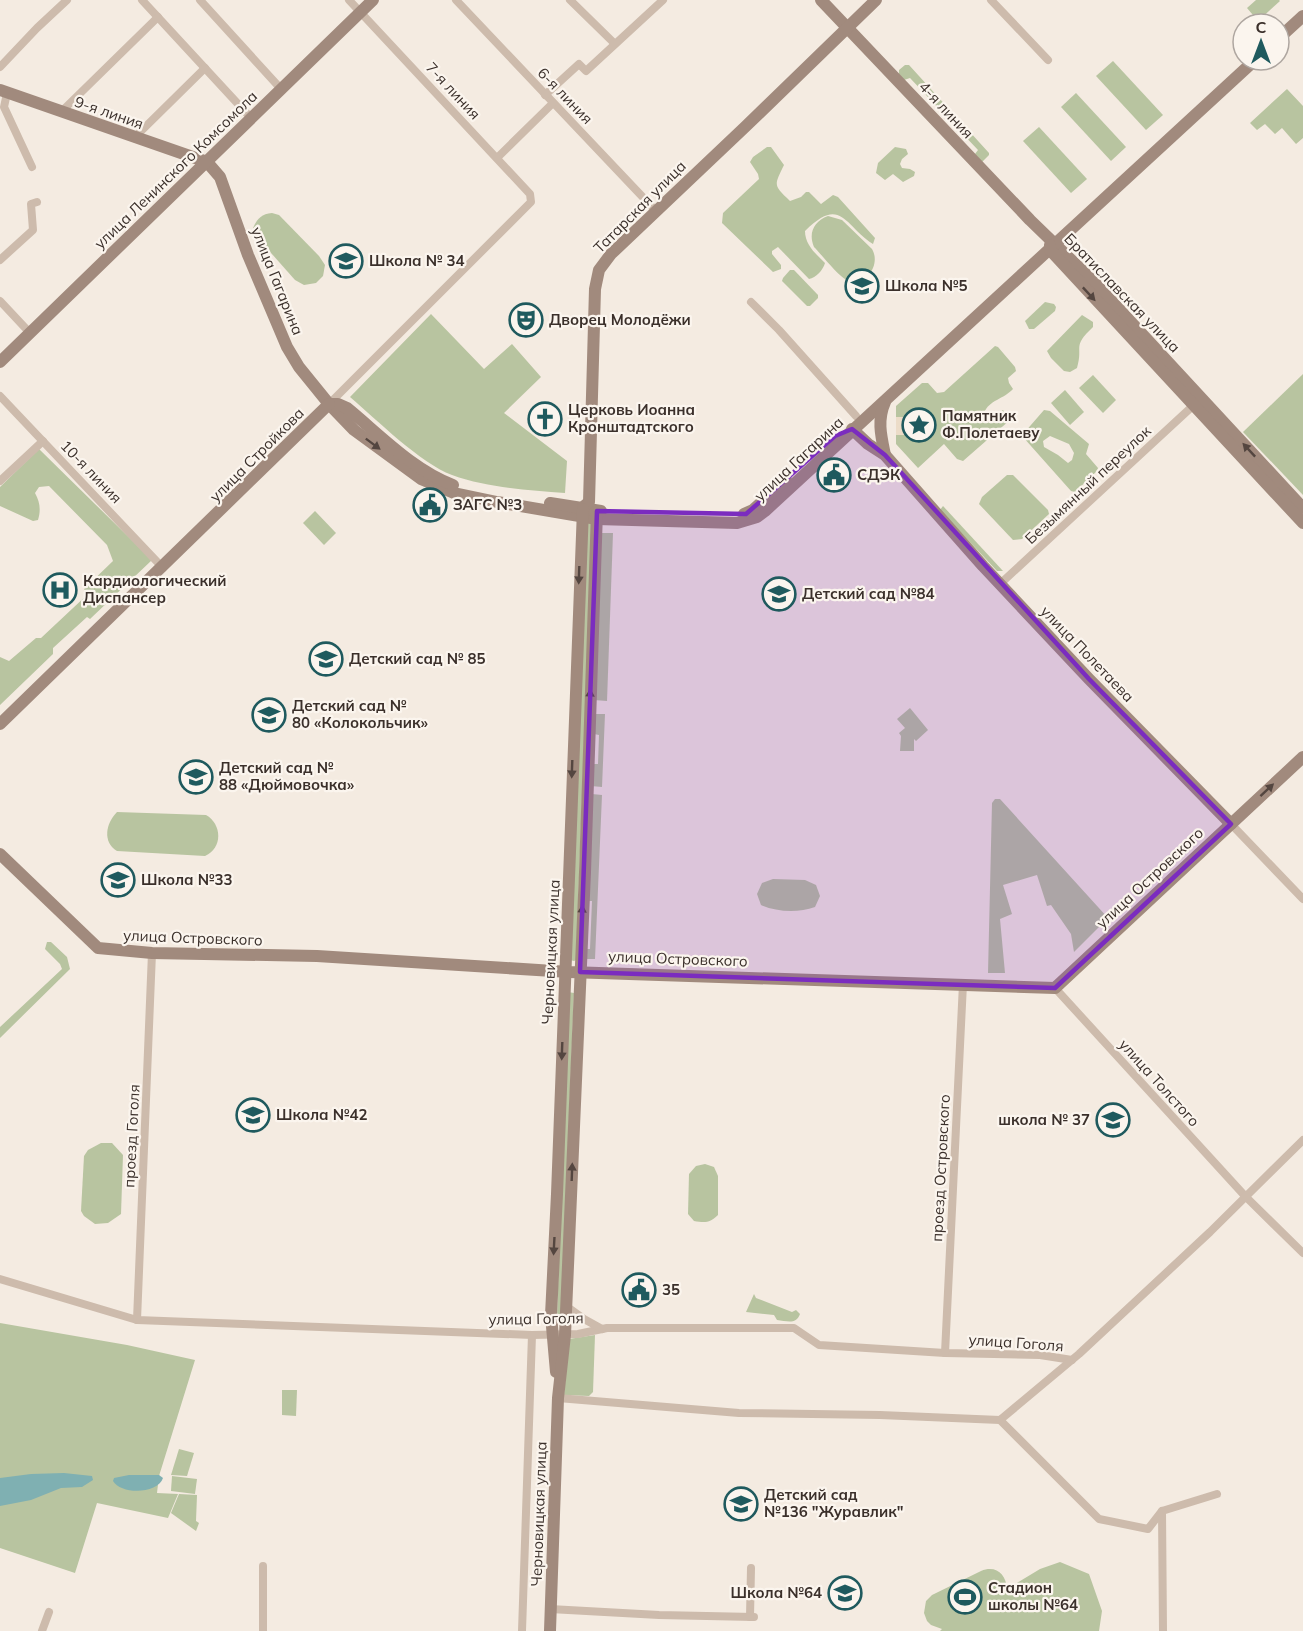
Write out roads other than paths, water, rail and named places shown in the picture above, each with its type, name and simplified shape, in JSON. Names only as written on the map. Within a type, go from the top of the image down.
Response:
[{"type":"street","points":[[0,66],[36,28],[67,0]]},
{"type":"street","points":[[142,0],[251,118]]},
{"type":"street","points":[[200,0],[281,89]]},
{"type":"street","name":"7-я линия","points":[[349,0],[530,194],[531,202]]},
{"type":"street","name":"улица Ленинского Комсомола","points":[[0,362],[373,0]]},
{"type":"street","name":"6-я линия","points":[[456,0],[656,210]]},
{"type":"street","points":[[570,0],[615,45]]},
{"type":"street","points":[[545,95],[579,64],[586,71],[663,0]]},
{"type":"street","name":"4-я линия","points":[[821,0],[1052,245]]},
{"type":"street","name":"Татарская улица","points":[[590,511],[595,288],[599,270],[611,254],[656,210],[745,128],[876,0]]},
{"type":"street","points":[[991,0],[1048,60]]},
{"type":"street","points":[[1291,18],[1303,7]]},
{"type":"street","points":[[1291,27],[1303,16]]},
{"type":"street","points":[[61,112],[158,17]]},
{"type":"street","points":[[134,138],[205,68]]},
{"type":"street","name":"улица Гагарина","points":[[207,162],[220,177],[248,255],[287,347],[299,367],[329,404],[338,404],[347,408],[428,472],[451,484],[590,511],[681,522],[738,523],[748,521],[765,511],[852,429],[886,401],[1233,72]]},
{"type":"street","name":"улица Гагарина","points":[[1197,108],[1240,72]]},
{"type":"street","points":[[3,92],[4,107],[32,167]]},
{"type":"street","name":"9-я линия","points":[[3,92],[207,162]]},
{"type":"street","points":[[496,158],[553,103]]},
{"type":"street","points":[[0,260],[33,230],[31,204],[37,202]]},
{"type":"street","name":"улица Стройкова","points":[[0,724],[329,404],[531,202]]},
{"type":"street","name":"улица Гагарина","points":[[590,511],[726,516],[746,514],[759,505],[856,416],[1052,245]]},
{"type":"street","name":"Братиславская улица","points":[[1052,245],[1198,402],[1303,508]]},
{"type":"street","points":[[0,301],[30,333]]},
{"type":"street","points":[[751,302],[856,416],[852,429],[835,436]]},
{"type":"street","name":"10-я линия","points":[[0,396],[163,567]]},
{"type":"street","points":[[885,455],[880,429],[882,410],[886,401]]},
{"type":"street","name":"Братиславская улица","points":[[1198,402],[1303,523]]},
{"type":"street","name":"Безымянный переулок","points":[[1000,584],[1198,402]]},
{"type":"street","name":"улица Полетаева","points":[[852,429],[868,444],[885,455],[1000,584],[1089,679],[1303,899]]},
{"type":"street","points":[[0,481],[43,441]]},
{"type":"street","name":"Черновицкая улица","points":[[559,1335],[551,1315],[564,971],[590,511]]},
{"type":"street","name":"Черновицкая улица","points":[[550,1631],[559,1335],[566,1306],[579,972],[590,511]]},
{"type":"street","name":"улица Островского","points":[[0,854],[98,948],[152,953],[317,956],[367,961],[579,972],[1054,988],[1303,757]]},
{"type":"street","name":"проезд Гоголя","points":[[137,1320],[152,953]]},
{"type":"street","name":"проезд Островского","points":[[945,1353],[963,984]]},
{"type":"street","name":"улица Толстого","points":[[1054,988],[1245,1196],[1303,1253]]},
{"type":"street","name":"улица Гоголя","points":[[1000,1420],[1072,1360],[1210,1232],[1303,1140]]},
{"type":"street","name":"улица Гоголя","points":[[0,1279],[137,1320],[532,1335],[578,1334],[602,1329],[794,1328],[819,1345],[945,1353],[1040,1355],[1072,1360]]},
{"type":"street","points":[[566,1306],[602,1329]]},
{"type":"street","points":[[522,1631],[532,1335]]},
{"type":"street","points":[[558,1398],[739,1413],[1000,1420],[1099,1520],[1148,1529],[1162,1511],[1217,1494]]},
{"type":"street","points":[[1162,1511],[1163,1631]]},
{"type":"street","points":[[262,1566],[263,1631]]},
{"type":"street","points":[[550,1609],[752,1617],[751,1568]]},
{"type":"street","points":[[42,1631],[49,1612]]},
{"type":"water","points":[[64,1473],[92,1476],[93,1480],[82,1487],[61,1488],[31,1500],[0,1506],[0,1478]]},
{"type":"water","points":[[129,1475],[159,1475],[163,1478],[154,1487],[139,1491],[123,1489],[113,1481],[114,1478]]},
{"type":"place","name":"Школа № 34","points":[[346,261]]},
{"type":"place","name":"Школа №5","points":[[862,286]]},
{"type":"place","name":"Дворец Молодёжи","points":[[526,320]]},
{"type":"place","name":"Церковь Иоанна Кронштадтского","points":[[545,419]]},
{"type":"place","name":"Памятник Ф.Полетаеву","points":[[919,425]]},
{"type":"place","name":"СДЭК","points":[[834,475]]},
{"type":"place","name":"ЗАГС №3","points":[[430,505]]},
{"type":"place","name":"Кардиологический Диспансер","points":[[60,590]]},
{"type":"place","name":"Детский сад №84","points":[[779,594]]},
{"type":"place","name":"Детский сад № 85","points":[[326,659]]},
{"type":"place","name":"Детский сад № 80 «Колокольчик»","points":[[269,715]]},
{"type":"place","name":"Детский сад № 88 «Дюймовочка»","points":[[196,777]]},
{"type":"place","name":"Школа №33","points":[[118,880]]},
{"type":"place","name":"Школа №42","points":[[253,1115]]},
{"type":"place","name":"школа № 37","points":[[1113,1120]]},
{"type":"place","name":"35","points":[[639,1290]]},
{"type":"place","name":"Детский сад №136 \"Журавлик\"","points":[[741,1504]]},
{"type":"place","name":"Школа №64","points":[[845,1593]]},
{"type":"place","name":"Стадион школы №64","points":[[965,1597]]}]
